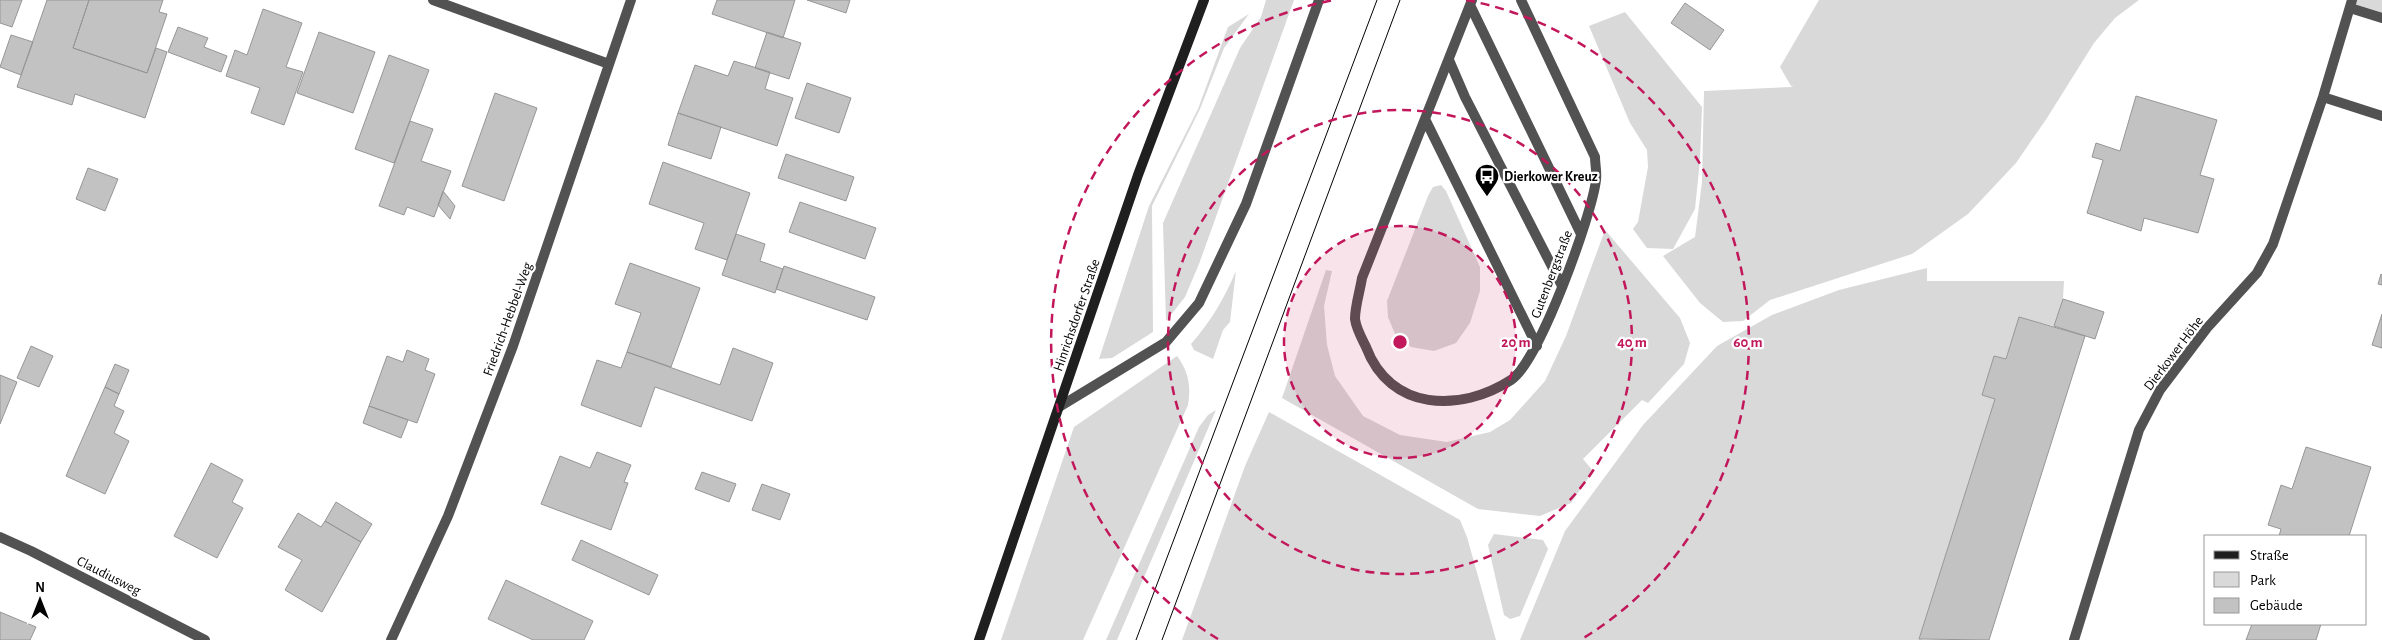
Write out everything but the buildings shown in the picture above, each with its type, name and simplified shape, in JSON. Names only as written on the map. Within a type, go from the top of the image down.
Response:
[{"type":"street","points":[[433,0],[610,64]]},
{"type":"street","name":"Friedrich-Hebbel-Weg","points":[[391,640],[448,516],[506,364],[632,0]]},
{"type":"street","name":"Hinrichsdorfer Straße","points":[[979,640],[1138,175],[1204,0]]},
{"type":"street","points":[[1059,407],[1166,342],[1199,303],[1246,204],[1319,0]]},
{"type":"street","name":"Gutenbergstraße","points":[[1471,3],[1362,278],[1355,320],[1370,359],[1398,391],[1438,402],[1478,397],[1513,379],[1537,346],[1581,234],[1596,179],[1595,157],[1521,0]]},
{"type":"street","points":[[1471,3],[1581,234]]},
{"type":"street","name":"Dierkower Höhe","points":[[2074,640],[2139,430],[2148,411],[2160,390],[2207,328],[2257,274],[2274,244],[2323,97],[2351,4],[2382,18]]},
{"type":"street","points":[[1449,60],[1465,97],[1562,286]]},
{"type":"street","points":[[2323,97],[2382,116]]},
{"type":"street","points":[[1425,119],[1537,346]]},
{"type":"street","name":"Claudiusweg","points":[[0,537],[205,640]]},
{"type":"green space","points":[[1266,0],[1294,0],[1199,264],[1185,297],[1166,321],[1163,223],[1240,48],[1261,17]]},
{"type":"green space","points":[[1819,0],[2139,0],[2115,18],[2094,43],[2016,163],[1968,214],[1912,254],[1770,300],[1743,321],[1723,322],[1700,303],[1663,256],[1695,237],[1702,182],[1704,91],[1791,87],[1793,85],[1791,86],[1780,67]]},
{"type":"green space","points":[[2352,0],[2382,0],[2382,18],[2350,8]]},
{"type":"green space","points":[[1625,12],[1702,107],[1700,160],[1695,209],[1673,249],[1647,248],[1633,229],[1638,222],[1648,167],[1647,150],[1630,123],[1589,26]]},
{"type":"green space","points":[[1249,14],[1224,48],[1200,109],[1152,206],[1153,332],[1112,358],[1099,359],[1149,206],[1198,109],[1228,27]]},
{"type":"green space","points":[[1441,185],[1446,191],[1480,267],[1480,291],[1470,323],[1456,343],[1434,351],[1411,347],[1395,334],[1388,317],[1387,301],[1428,196],[1433,187]]},
{"type":"green space","points":[[1605,230],[1680,318],[1690,343],[1684,364],[1648,403],[1642,400],[1583,459],[1593,471],[1571,503],[1540,516],[1478,509],[1282,398],[1326,270],[1332,271],[1324,306],[1327,345],[1335,376],[1363,416],[1400,435],[1447,442],[1490,432],[1510,420],[1545,381],[1566,336]]},
{"type":"green space","points":[[1927,268],[1927,281],[2064,281],[2063,299],[2054,326],[2019,318],[2006,359],[1994,356],[1982,395],[1995,399],[1919,638],[1923,640],[1520,640],[1565,531],[1643,425],[1717,346],[1772,315],[1839,290]]},
{"type":"green space","points":[[1236,271],[1230,322],[1223,330],[1213,359],[1194,350],[1191,344],[1205,327],[1227,291]]},
{"type":"green space","points":[[1177,356],[1188,379],[1188,405],[1083,640],[1001,640],[1074,427]]},
{"type":"green space","points":[[1216,410],[1117,640],[1106,640],[1199,427],[1208,415]]},
{"type":"green space","points":[[1269,412],[1460,520],[1467,537],[1496,640],[1182,640],[1245,466]]},
{"type":"green space","points":[[1494,534],[1543,540],[1548,549],[1520,616],[1510,619],[1504,615],[1488,545]]},
{"type":"tram line","points":[[1136,640],[1377,0]]},
{"type":"tram line","points":[[1162,640],[1400,0]]},
{"type":"place","name":"Dierkower Kreuz","points":[[1487,197]]}]
